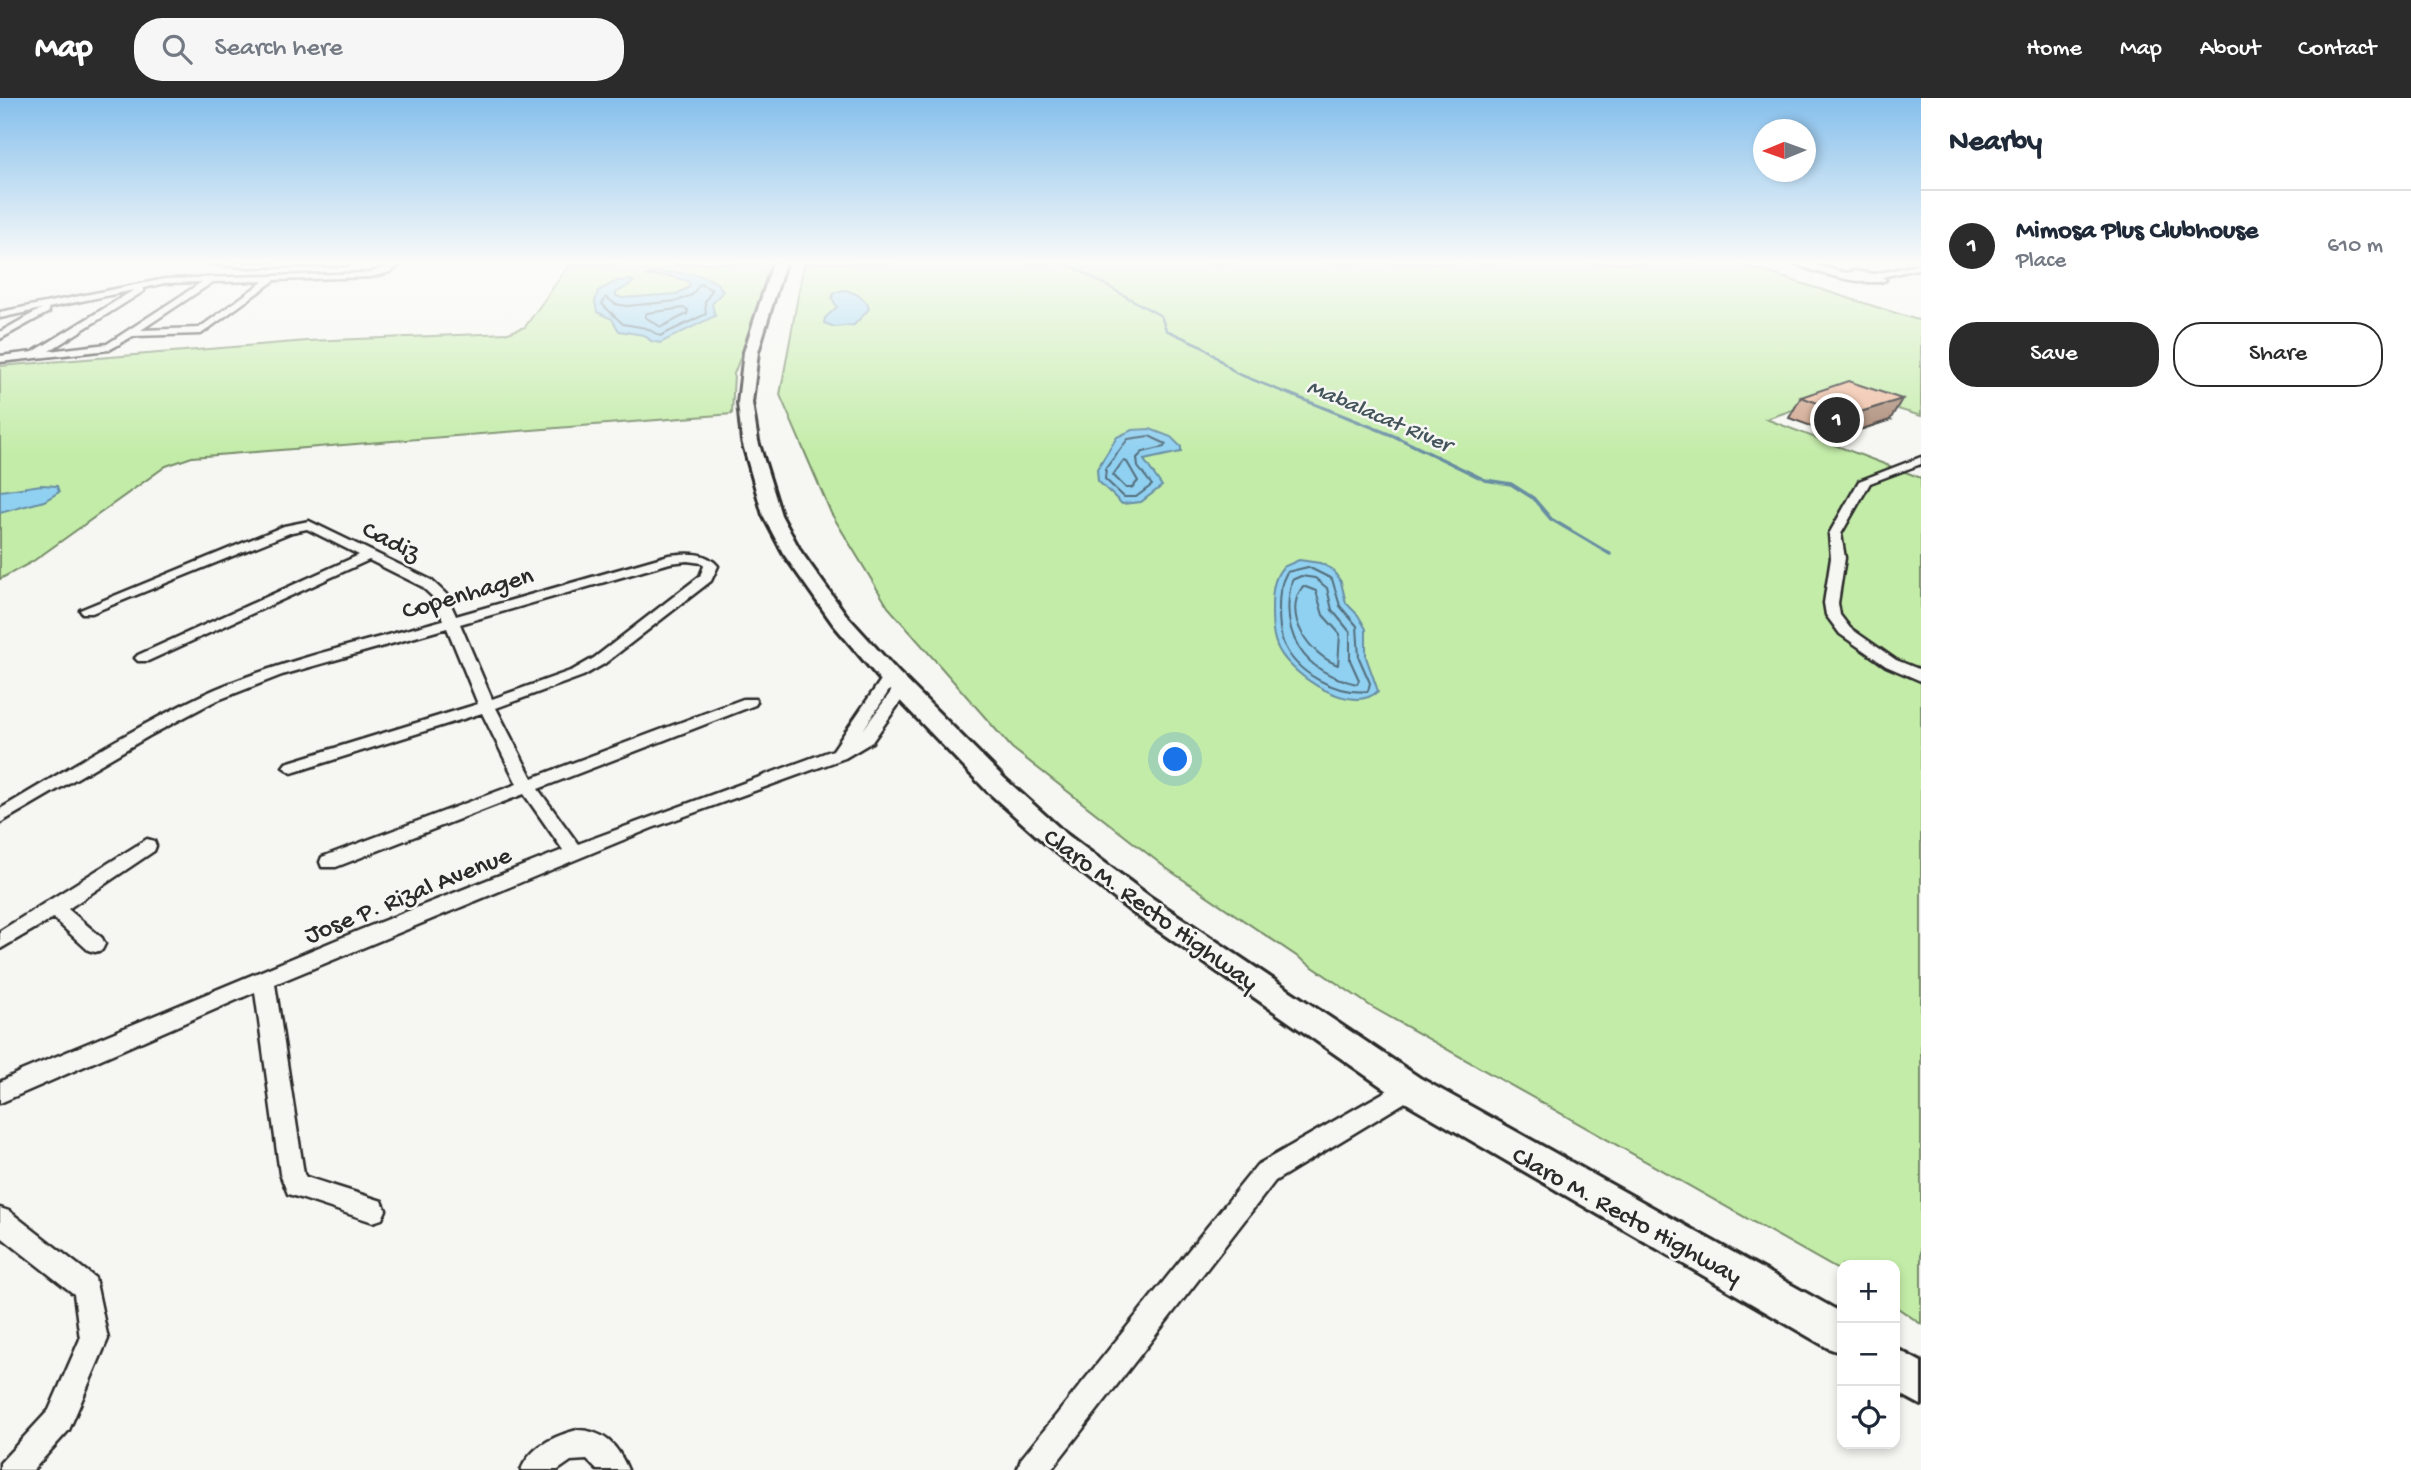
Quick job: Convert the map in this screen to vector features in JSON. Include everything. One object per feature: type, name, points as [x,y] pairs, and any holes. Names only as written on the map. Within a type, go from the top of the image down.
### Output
[{"type":"main road","name":"Claro M. Recto Highway","points":[[760,327],[748,365],[746,419],[756,466],[772,515],[792,553],[833,611],[896,682],[995,784],[1082,860],[1187,939],[1409,1088],[1837,1331]]},
{"type":"main road","points":[[1900,1370],[1921,1385]]},
{"type":"street","points":[[0,336],[16,327]]},
{"type":"street","points":[[34,356],[81,327]]},
{"type":"street","points":[[0,359],[102,349],[142,327]]},
{"type":"street","points":[[133,333],[201,331],[206,327]]},
{"type":"street","points":[[1921,460],[1865,481],[1835,534],[1838,558],[1831,603],[1833,615],[1845,631],[1891,663],[1921,676]]},
{"type":"street","name":"Cadiz","points":[[87,610],[299,526],[309,525],[426,583],[441,597],[487,706],[527,786],[575,853]]},
{"type":"street","points":[[143,658],[369,555]]},
{"type":"street","name":"Copenhagen","points":[[0,817],[143,732],[207,699],[277,672],[669,559],[699,558],[706,560],[710,566],[706,578],[599,661],[579,673],[487,706]]},
{"type":"street","name":"Jose P. Rizal Avenue","points":[[0,1093],[29,1078],[264,979],[575,853],[839,754],[866,738],[896,682]]},
{"type":"street","points":[[329,862],[749,702]]},
{"type":"street","points":[[292,767],[487,706]]},
{"type":"street","points":[[0,941],[147,846]]},
{"type":"street","points":[[54,908],[95,944]]},
{"type":"street","points":[[264,979],[292,1174],[297,1186],[373,1210]]},
{"type":"street","points":[[1032,1470],[1266,1173],[1409,1088]]},
{"type":"street","points":[[0,1220],[86,1287],[94,1339],[60,1420],[12,1470]]},
{"type":"street","points":[[536,1470],[561,1449],[588,1445],[600,1450],[613,1470]]},
{"type":"green space","points":[[525,327],[752,327],[734,374],[732,414],[192,457],[166,466],[32,562],[0,579],[0,366],[307,341],[508,333]]},
{"type":"green space","points":[[792,327],[1921,327],[1921,416],[1844,393],[1766,419],[1921,478],[1921,1324],[1900,1309],[1900,1260],[1837,1260],[1837,1269],[1372,1007],[1166,868],[1012,748],[888,607],[831,513],[780,395]]},
{"type":"water","points":[[617,327],[693,327],[660,343],[651,341],[644,335],[619,331]]},
{"type":"water","points":[[1150,429],[1171,437],[1181,447],[1181,452],[1144,460],[1162,486],[1141,502],[1122,504],[1098,481],[1097,469],[1117,437],[1132,430]]},
{"type":"water","points":[[41,485],[57,486],[59,492],[44,501],[0,513],[0,491]]},
{"type":"water","points":[[1299,560],[1320,563],[1332,569],[1341,582],[1346,603],[1358,615],[1366,629],[1366,657],[1378,691],[1367,697],[1354,699],[1324,690],[1297,671],[1279,650],[1272,624],[1274,586],[1283,567]]},
{"type":"building","points":[[1848,381],[1902,399],[1848,414],[1801,397]]},
{"type":"waterway","name":"Mabalacat River","points":[[1165,327],[1166,330],[1202,346],[1236,373],[1291,395]]},
{"type":"waterway","name":"Mabalacat River","points":[[1287,393],[1394,436],[1485,480],[1511,484],[1533,498],[1551,519],[1610,554]]},
{"type":"place","name":"Mimosa Plus Clubhouse","points":[[1837,420]]}]
